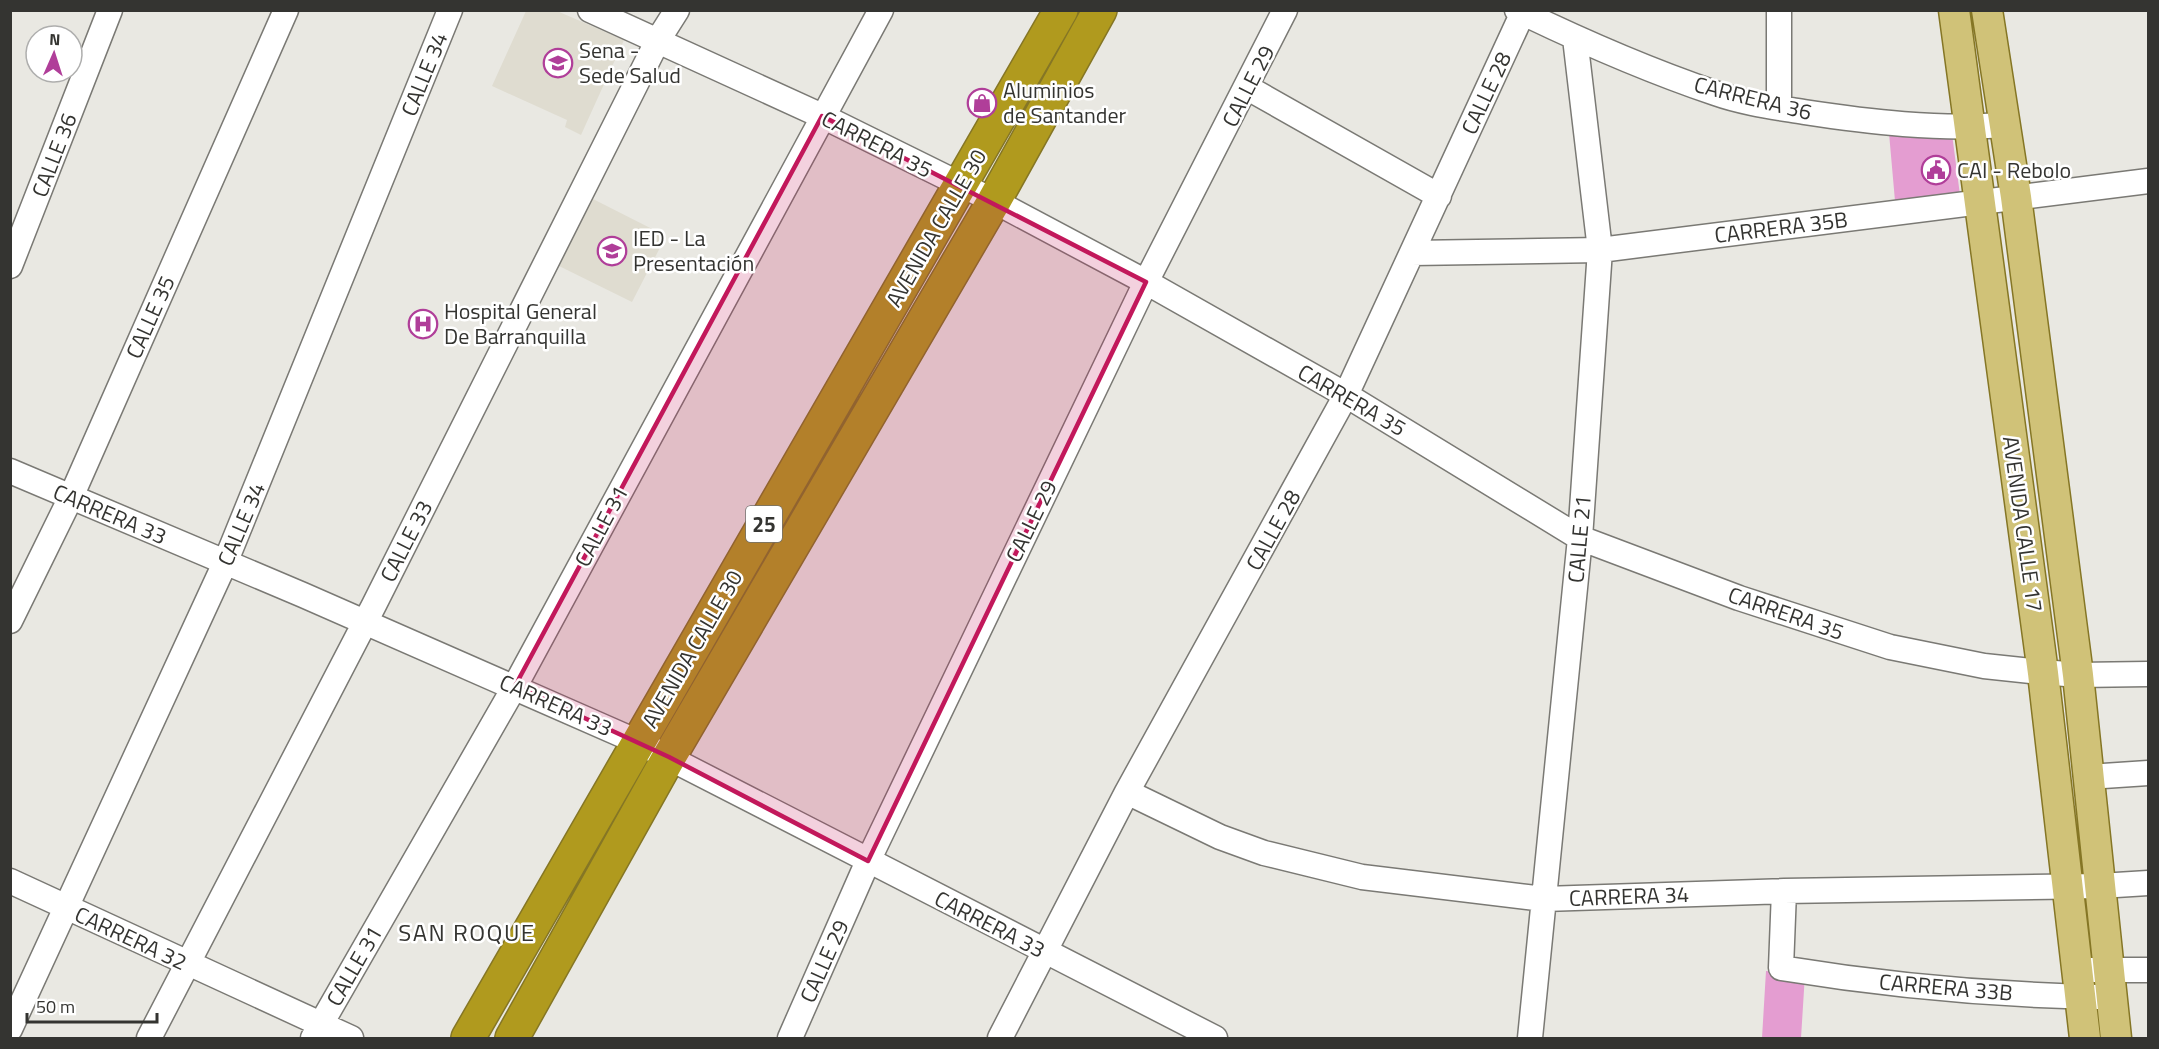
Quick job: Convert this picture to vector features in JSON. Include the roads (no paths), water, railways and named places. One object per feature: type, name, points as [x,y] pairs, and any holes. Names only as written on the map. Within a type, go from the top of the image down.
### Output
[{"type":"highway","name":"AVENIDA CALLE 30","points":[[468,1038],[1061,10]]},
{"type":"highway","name":"AVENIDA CALLE 30","points":[[512,1038],[669,757],[994,201],[1100,10]]},
{"type":"main road","name":"AVENIDA CALLE 17","points":[[1954,10],[2043,673],[2085,1038]]},
{"type":"main road","name":"AVENIDA CALLE 17","points":[[1987,10],[2016,197],[2078,675],[2116,1038]]},
{"type":"street","name":"CALLE 36","points":[[10,266],[110,10]]},
{"type":"street","name":"CALLE 35","points":[[10,621],[71,497],[286,10]]},
{"type":"street","name":"CALLE 34","points":[[10,1029],[225,563],[450,10]]},
{"type":"street","name":"CARRERA 35","points":[[590,10],[822,116],[994,201],[1146,282],[1346,395],[1580,538],[1739,598],[1890,647],[1984,666],[2043,673],[2148,674]]},
{"type":"street","name":"CALLE 33","points":[[148,1038],[365,622],[658,40],[677,10]]},
{"type":"street","name":"CALLE 31","points":[[317,1032],[515,686],[881,10]]},
{"type":"street","name":"CALLE 29","points":[[790,1038],[868,861],[1146,282],[1248,88],[1285,10]]},
{"type":"street","points":[[1779,10],[1779,108]]},
{"type":"street","name":"CARRERA 36","points":[[1521,11],[1575,39],[1716,94],[1779,108],[1854,119],[1970,128],[2004,125]]},
{"type":"street","name":"CALLE 28","points":[[1000,1038],[1127,792],[1346,395],[1439,196],[1521,11]]},
{"type":"street","name":"CALLE 21","points":[[1530,1038],[1580,538],[1600,250],[1575,39]]},
{"type":"street","points":[[1248,88],[1439,196]]},
{"type":"street","name":"CARRERA 35B","points":[[1412,253],[1600,250],[2148,181]]},
{"type":"street","name":"CARRERA 33","points":[[10,471],[515,686],[638,742],[1215,1038]]},
{"type":"street","points":[[2088,777],[2148,773]]},
{"type":"street","name":"CARRERA 34","points":[[1127,792],[1220,837],[1264,853],[1362,877],[1544,899],[1784,891],[2069,887],[2148,883]]},
{"type":"street","name":"CARRERA 32","points":[[10,882],[187,964],[317,1032],[351,1038]]},
{"type":"street","name":"CARRERA 33B","points":[[1784,891],[1781,968],[1907,985],[2111,983],[2148,970]]},
{"type":"place","name":"Sena - Sede Salud","points":[[558,63]]},
{"type":"place","name":"Aluminios de Santander","points":[[982,103]]},
{"type":"place","name":"CAI - Rebolo","points":[[1936,170]]},
{"type":"place","name":"IED - La Presentación","points":[[612,251]]},
{"type":"place","name":"Hospital General De Barranquilla","points":[[423,324]]},
{"type":"district","name":"SAN ROQUE","points":[[467,932]]}]
